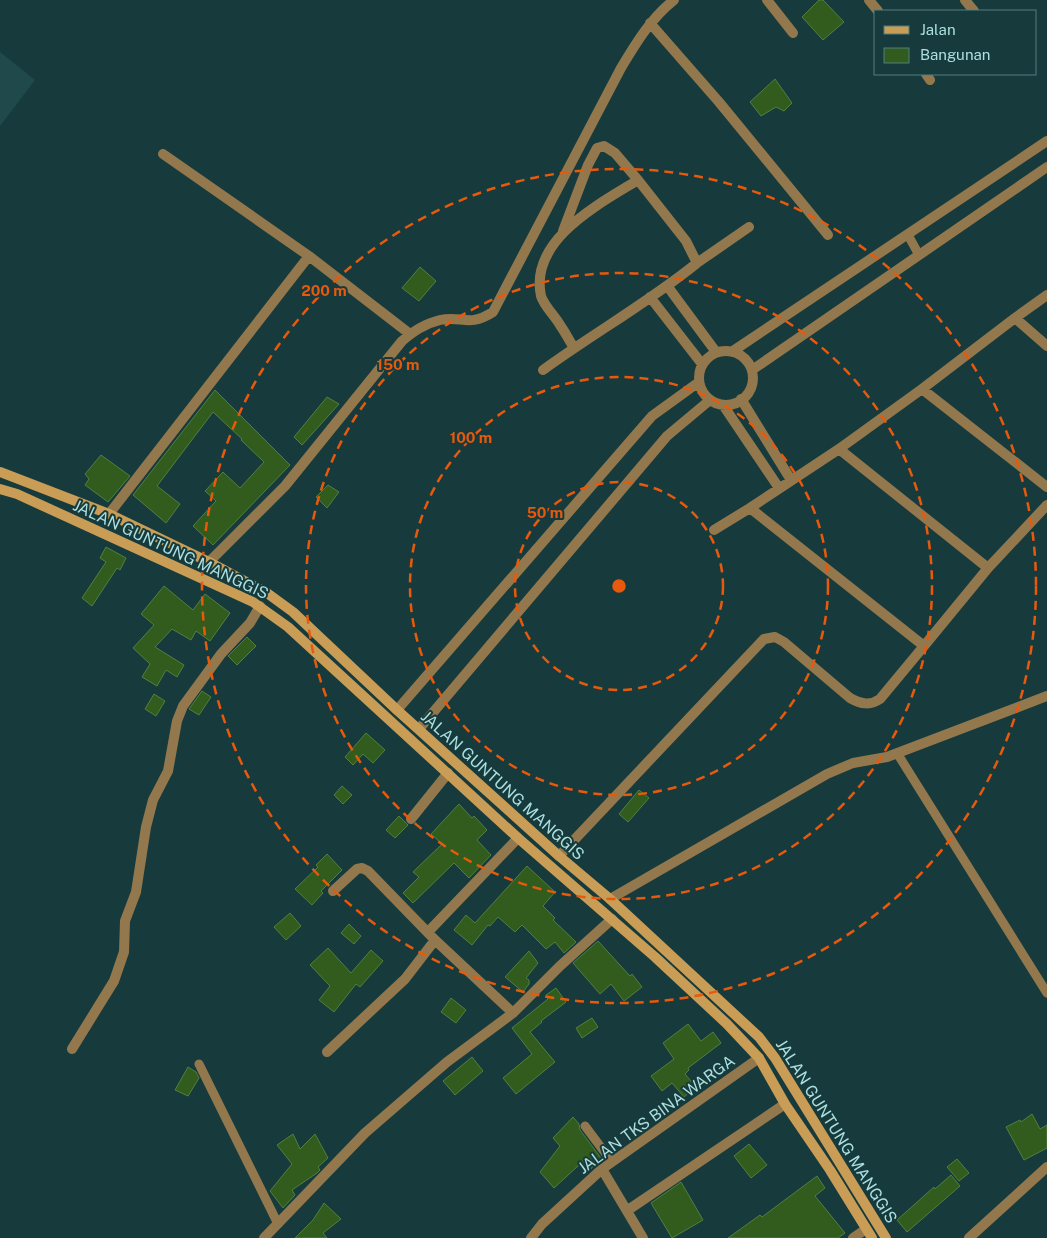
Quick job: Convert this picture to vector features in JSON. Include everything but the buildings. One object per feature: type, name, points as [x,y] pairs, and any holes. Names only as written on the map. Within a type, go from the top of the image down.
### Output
[{"type":"street","points":[[209,562],[285,486],[410,334],[418,328],[441,320],[482,320],[493,312],[621,68],[650,23],[661,10],[674,0]]},
{"type":"street","points":[[766,0],[793,33]]},
{"type":"street","points":[[869,0],[877,10]]},
{"type":"street","points":[[965,0],[973,10]]},
{"type":"street","points":[[650,23],[719,102],[828,235]]},
{"type":"street","points":[[733,351],[745,358],[752,370],[753,383],[747,395],[742,399],[736,403],[723,405],[710,400],[703,392],[699,382],[702,364],[716,352],[733,351],[1047,141]]},
{"type":"street","points":[[574,348],[542,298],[540,277],[547,255],[562,232],[588,165],[597,148],[604,146],[616,154],[686,241],[697,263]]},
{"type":"street","points":[[162,154],[309,256],[410,334]]},
{"type":"street","points":[[752,370],[1047,167]]},
{"type":"street","points":[[562,232],[575,221],[638,180]]},
{"type":"street","points":[[543,370],[650,297],[668,287],[697,263],[749,227]]},
{"type":"street","points":[[109,514],[309,256]]},
{"type":"street","points":[[668,287],[716,352]]},
{"type":"street","points":[[714,530],[839,449],[1047,296]]},
{"type":"street","points":[[650,297],[702,364]]},
{"type":"street","points":[[1015,318],[1047,346]]},
{"type":"street","points":[[397,710],[652,416],[699,382]]},
{"type":"street","points":[[922,388],[1047,487]]},
{"type":"street","points":[[742,399],[791,480]]},
{"type":"street","points":[[419,729],[667,436],[710,400]]},
{"type":"street","points":[[723,405],[779,488]]},
{"type":"street","points":[[839,449],[988,568]]},
{"type":"street","name":"JALAN GUNTUNG MANGGIS","points":[[0,472],[109,514],[209,562],[267,593],[293,612],[397,710],[559,856],[610,899],[768,1046],[886,1238]]},
{"type":"street","name":"JALAN GUNTUNG MANGGIS","points":[[0,489],[17,494],[260,606],[288,627],[518,838],[612,919],[727,1024],[758,1058],[785,1104],[830,1170],[872,1238]]},
{"type":"street","points":[[559,856],[764,639],[775,637],[784,642],[850,698],[859,703],[868,704],[880,699],[988,568],[1047,504]]},
{"type":"street","points":[[750,508],[924,646]]},
{"type":"street","points":[[72,1049],[114,981],[124,952],[125,921],[136,892],[146,827],[154,800],[168,772],[177,721],[183,706],[221,654],[250,623],[260,606]]},
{"type":"street","points":[[610,899],[826,774],[853,763],[888,757],[1047,696]]},
{"type":"street","points":[[411,819],[448,773]]},
{"type":"street","points":[[428,932],[518,838]]},
{"type":"street","points":[[333,891],[357,869],[362,868],[368,871],[435,940],[512,1013]]},
{"type":"street","points":[[264,1238],[358,1139],[447,1062],[512,1013],[612,919]]},
{"type":"street","points":[[327,1052],[406,979],[435,940]]},
{"type":"street","name":"JALAN TKS BINA WARGA","points":[[531,1238],[542,1224],[602,1169],[758,1058]]},
{"type":"street","points":[[628,1210],[785,1104]]},
{"type":"street","points":[[969,1238],[1047,1167]]},
{"type":"street","points":[[602,1169],[643,1238]]},
{"type":"street","points":[[853,1238],[866,1229]]},
{"type":"lane","points":[[908,235],[919,255]]},
{"type":"lane","points":[[897,753],[1047,992]]},
{"type":"lane","points":[[199,1064],[278,1224]]},
{"type":"lane","points":[[585,1126],[612,1162]]},
{"type":"shaded area","points":[[0,52],[35,80],[0,126]]}]
